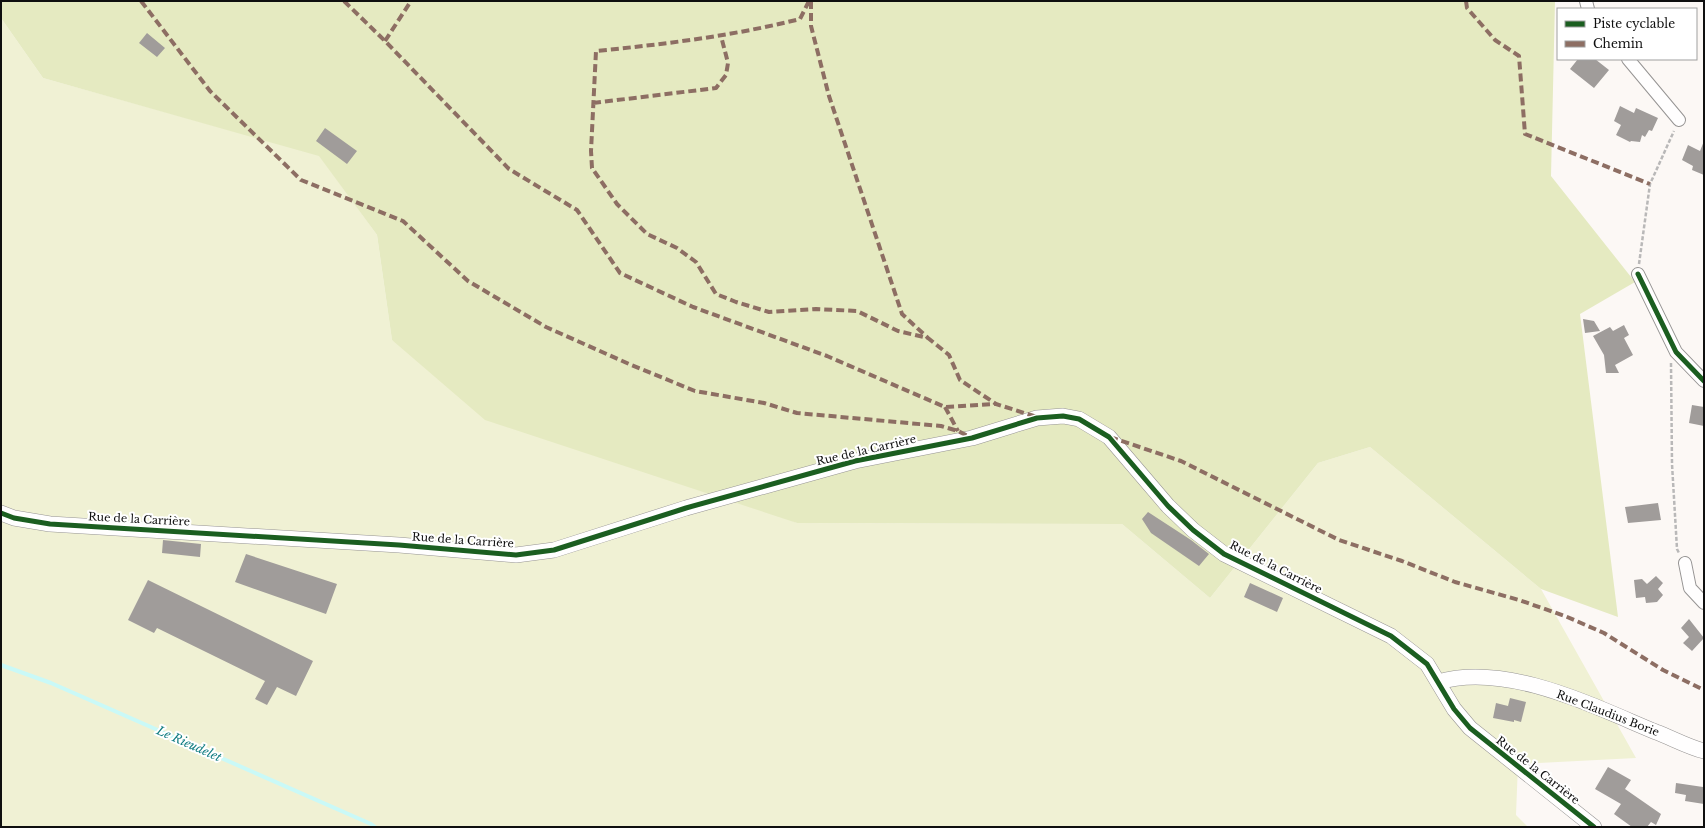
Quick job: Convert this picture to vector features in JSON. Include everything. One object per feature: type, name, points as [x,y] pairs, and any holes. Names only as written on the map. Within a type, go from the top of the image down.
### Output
[{"type":"street","points":[[1629,60],[1679,120]]},
{"type":"street","points":[[1638,274],[1676,352],[1704,381]]},
{"type":"street","name":"Rue de la Carrière","points":[[1,513],[14,518],[50,524],[399,545],[516,555],[554,550],[686,508],[855,460],[972,438],[1037,418],[1063,416],[1079,420],[1109,436],[1168,506],[1193,530],[1224,554],[1391,636],[1427,664],[1454,709],[1470,728],[1594,827]]},
{"type":"street","points":[[1685,563],[1690,588],[1704,603]]},
{"type":"street","name":"Rue Claudius Borie","points":[[1438,682],[1488,677],[1542,688],[1590,704],[1704,751]]},
{"type":"path","points":[[1638,274],[1650,184],[1679,120]]},
{"type":"path","points":[[1671,362],[1672,464],[1677,549],[1685,563]]},
{"type":"green space","points":[[1,1],[1555,1],[1551,176],[1635,282],[1580,314],[1618,617],[1541,589],[1370,447],[1318,463],[1210,598],[1122,524],[797,523],[485,420],[392,340],[377,235],[319,156],[43,78],[1,18]]},
{"type":"green space","points":[[1,18],[43,78],[319,155],[377,235],[392,340],[797,523],[1122,524],[1210,598],[1318,463],[1370,447],[1541,589],[1636,758],[1518,764],[1516,815],[1528,827],[1,827]]},
{"type":"building","points":[[147,33],[165,48],[157,57],[139,43]]},
{"type":"building","points":[[1577,60],[1596,60],[1609,70],[1594,88],[1570,69]]},
{"type":"building","points":[[1620,106],[1634,113],[1636,108],[1658,118],[1652,131],[1649,130],[1645,137],[1642,135],[1640,142],[1630,142],[1616,135],[1621,125],[1614,121]]},
{"type":"building","points":[[325,128],[357,151],[347,164],[316,141]]},
{"type":"building","points":[[1704,141],[1704,175],[1692,170],[1693,166],[1682,160],[1688,145],[1700,151]]},
{"type":"building","points":[[1583,319],[1594,321],[1600,331],[1585,333]]},
{"type":"building","points":[[1624,325],[1629,335],[1624,338],[1633,355],[1615,365],[1619,373],[1606,373],[1604,355],[1593,336],[1610,327],[1613,331]]},
{"type":"building","points":[[1692,405],[1704,407],[1704,426],[1689,423]]},
{"type":"building","points":[[1658,503],[1661,520],[1628,523],[1625,507]]},
{"type":"building","points":[[1148,512],[1191,540],[1209,554],[1199,566],[1151,533],[1142,519]]},
{"type":"building","points":[[163,540],[201,544],[200,557],[162,553]]},
{"type":"building","points":[[246,554],[337,584],[326,614],[235,582]]},
{"type":"building","points":[[1656,576],[1663,583],[1658,589],[1663,595],[1657,602],[1646,603],[1645,597],[1636,598],[1634,580],[1642,579],[1647,584]]},
{"type":"building","points":[[148,580],[313,661],[296,696],[277,687],[267,705],[255,699],[265,681],[157,628],[154,633],[128,620]]},
{"type":"building","points":[[1250,583],[1283,598],[1277,612],[1244,597]]},
{"type":"building","points":[[1689,619],[1704,638],[1692,651],[1683,643],[1689,637],[1681,628]]},
{"type":"building","points":[[1510,698],[1526,702],[1521,722],[1493,718],[1496,703],[1508,706]]},
{"type":"building","points":[[1608,767],[1631,780],[1625,789],[1661,814],[1656,825],[1651,822],[1647,827],[1632,827],[1614,814],[1621,804],[1595,789]]},
{"type":"building","points":[[1676,783],[1703,787],[1704,804],[1685,801],[1686,795],[1675,793]]},
{"type":"waterway","name":"Le Rieudelet","points":[[1,665],[51,683],[375,827]]},
{"type":"marked path","points":[[141,1],[210,91],[301,180],[403,221],[468,281],[546,327],[629,364],[695,391],[764,403],[797,413],[941,426],[958,431],[972,438]]},
{"type":"marked path","points":[[344,1],[385,41],[509,169],[577,210],[620,273],[693,307],[827,356],[945,407],[996,404]]},
{"type":"marked path","points":[[385,41],[411,1]]},
{"type":"marked path","points":[[809,1],[800,19],[775,25],[699,39],[596,51],[591,151],[592,168],[617,204],[647,234],[677,248],[696,262],[716,294],[769,312],[816,309],[857,311],[898,331],[928,338],[949,355],[960,380],[996,404],[1037,417]]},
{"type":"marked path","points":[[811,1],[811,26],[829,96],[902,314],[928,338]]},
{"type":"marked path","points":[[1466,1],[1467,8],[1495,40],[1519,56],[1525,134],[1650,184]]},
{"type":"marked path","points":[[593,103],[716,88],[726,75],[728,63],[721,36]]},
{"type":"marked path","points":[[945,407],[958,431]]},
{"type":"marked path","points":[[1110,437],[1181,461],[1339,540],[1402,561],[1455,582],[1519,600],[1565,616],[1604,633],[1663,670],[1704,690]]},
{"type":"cycle path","points":[[1638,274],[1676,352],[1704,381]]},
{"type":"cycle path","points":[[1,513],[14,518],[50,524],[399,545],[516,555],[554,550],[686,508],[855,461],[972,438],[1037,418],[1063,416],[1079,419],[1109,437],[1168,506],[1193,530],[1224,554],[1391,636],[1427,664],[1454,709],[1470,728],[1594,827]]}]
